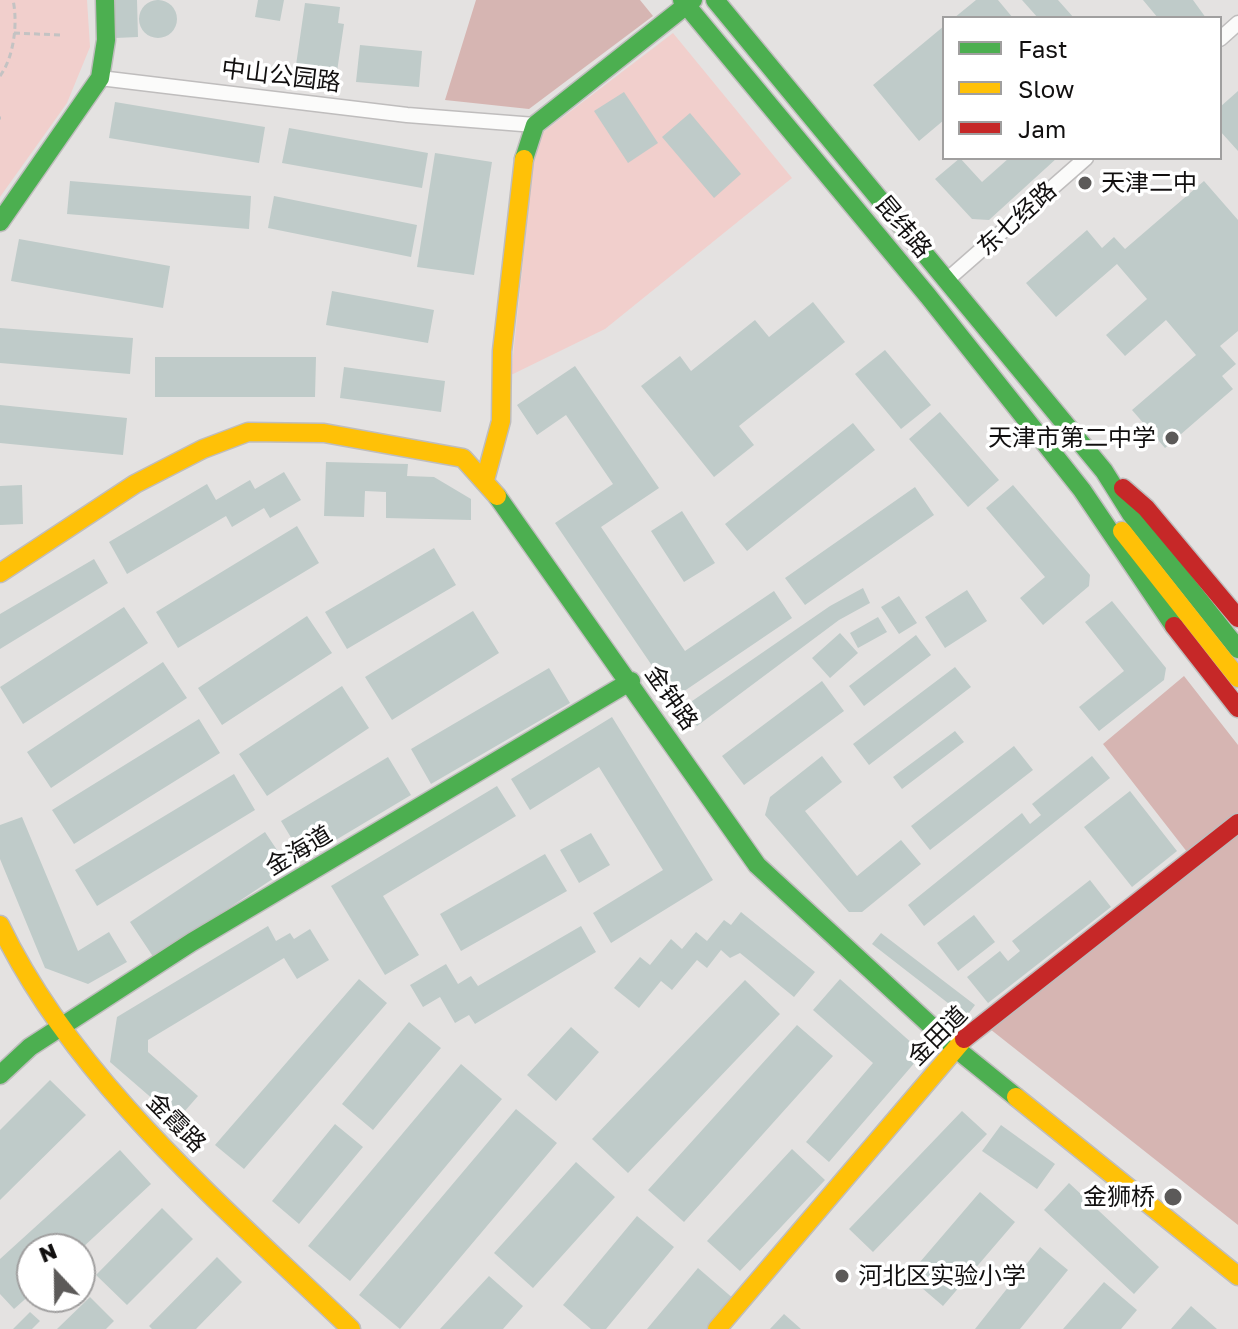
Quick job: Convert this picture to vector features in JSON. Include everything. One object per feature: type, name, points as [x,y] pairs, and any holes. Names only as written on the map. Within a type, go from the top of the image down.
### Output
[{"type":"street","points":[[0,222],[100,78],[106,40],[105,0]]},
{"type":"street","name":"昆纬路","points":[[715,0],[1104,471]]},
{"type":"street","points":[[485,480],[501,421],[502,351],[522,170],[535,125],[687,2]]},
{"type":"street","name":"昆纬路","points":[[687,2],[1082,490]]},
{"type":"street","points":[[1222,37],[1238,23]]},
{"type":"street","name":"中山公园路","points":[[100,78],[407,115],[535,125]]},
{"type":"street","name":"东七经路","points":[[948,279],[1084,160]]},
{"type":"street","name":"金钟路","points":[[0,573],[135,484],[203,449],[248,432],[324,433],[463,458],[485,480],[631,681],[757,865],[954,1047],[1238,1276]]},
{"type":"street","points":[[1104,471],[1238,678]]},
{"type":"street","points":[[1104,471],[1146,508],[1238,618]]},
{"type":"street","points":[[1082,490],[1167,571],[1238,649]]},
{"type":"street","points":[[1082,490],[1151,597],[1238,708]]},
{"type":"street","name":"金海道","points":[[0,1075],[30,1047],[192,942],[631,681]]},
{"type":"street","name":"金田道","points":[[717,1329],[954,1047],[1238,823]]},
{"type":"street","name":"金霞路","points":[[0,925],[12,953],[58,1029],[102,1084],[351,1329]]},
{"type":"path","points":[[0,76],[8,66],[14,33],[17,15],[13,0]]},
{"type":"path","points":[[14,33],[60,35]]},
{"type":"shaded area","points":[[0,0],[87,0],[90,47],[67,103],[0,197]]},
{"type":"shaded area","points":[[476,0],[640,0],[653,16],[529,109],[445,100]]},
{"type":"shaded area","points":[[673,33],[792,178],[605,329],[511,375],[533,165],[542,133]]},
{"type":"shaded area","points":[[1184,676],[1238,745],[1238,1225],[990,1029],[1198,866],[1103,744]]},
{"type":"building","points":[[114,0],[137,0],[138,37],[115,38]]},
{"type":"building","points":[[158,0],[172,5],[177,19],[172,33],[158,38],[144,33],[139,19],[144,5]]},
{"type":"building","points":[[258,0],[284,0],[280,21],[255,17]]},
{"type":"building","points":[[976,0],[998,0],[1011,16],[956,16]]},
{"type":"building","points":[[1022,0],[1058,0],[1072,16],[1036,16]]},
{"type":"building","points":[[1143,0],[1193,0],[1205,16],[1156,16]]},
{"type":"building","points":[[305,3],[340,7],[338,23],[344,24],[335,85],[294,79]]},
{"type":"building","points":[[942,28],[942,122],[919,141],[873,85]]},
{"type":"building","points":[[360,45],[422,51],[419,87],[356,82]]},
{"type":"building","points":[[1238,91],[1238,151],[1222,133],[1222,105]]},
{"type":"building","points":[[624,92],[658,143],[628,163],[594,111]]},
{"type":"building","points":[[115,102],[265,127],[259,163],[109,138]]},
{"type":"building","points":[[690,113],[741,174],[714,198],[662,137]]},
{"type":"building","points":[[289,128],[428,153],[422,188],[282,163]]},
{"type":"building","points":[[435,153],[492,162],[474,275],[417,267]]},
{"type":"building","points":[[958,160],[962,160],[982,182],[1007,160],[1055,160],[989,220],[972,219],[935,179]]},
{"type":"building","points":[[70,181],[251,196],[249,229],[67,214]]},
{"type":"building","points":[[1204,181],[1238,220],[1238,331],[1220,346],[1236,364],[1222,376],[1233,389],[1165,448],[1132,410],[1196,355],[1166,320],[1125,356],[1106,335],[1147,299],[1117,264],[1056,317],[1026,283],[1087,230],[1102,248],[1114,237],[1125,249]]},
{"type":"building","points":[[274,196],[417,225],[411,257],[268,228]]},
{"type":"building","points":[[19,239],[170,266],[163,308],[11,281]]},
{"type":"building","points":[[332,291],[434,310],[428,343],[326,325]]},
{"type":"building","points":[[813,302],[845,342],[739,426],[754,445],[714,477],[641,386],[680,356],[691,371],[755,320],[769,337]]},
{"type":"building","points":[[0,328],[133,338],[130,374],[0,363]]},
{"type":"building","points":[[885,350],[931,405],[901,429],[855,374]]},
{"type":"building","points":[[155,357],[316,357],[315,397],[155,397]]},
{"type":"building","points":[[575,366],[659,488],[601,527],[685,651],[774,591],[792,618],[674,698],[555,523],[613,484],[566,415],[537,435],[517,405]]},
{"type":"building","points":[[344,367],[445,381],[441,412],[340,398]]},
{"type":"building","points":[[0,405],[127,418],[123,455],[0,443]]},
{"type":"building","points":[[940,412],[999,480],[968,507],[909,439]]},
{"type":"building","points":[[853,423],[875,450],[747,551],[725,524]]},
{"type":"building","points":[[326,462],[408,464],[407,476],[434,477],[471,499],[471,520],[386,518],[386,492],[365,491],[364,517],[324,516]]},
{"type":"building","points":[[284,472],[301,500],[270,518],[264,508],[232,527],[226,516],[127,574],[109,542],[207,484],[216,500],[250,480],[255,489]]},
{"type":"building","points":[[22,485],[23,524],[0,525],[0,486]]},
{"type":"building","points":[[1013,485],[1090,575],[1089,586],[1043,625],[1020,598],[1045,577],[986,508]]},
{"type":"building","points":[[915,487],[934,515],[805,605],[785,578]]},
{"type":"building","points":[[682,511],[715,563],[684,582],[651,531]]},
{"type":"building","points":[[297,526],[319,563],[178,648],[156,612]]},
{"type":"building","points":[[434,548],[456,585],[347,649],[325,612]]},
{"type":"building","points":[[94,559],[108,583],[0,649],[0,614]]},
{"type":"building","points":[[863,588],[870,603],[839,620],[697,726],[682,708],[830,606]]},
{"type":"building","points":[[967,590],[987,621],[945,648],[925,617]]},
{"type":"building","points":[[899,596],[917,623],[899,634],[881,607]]},
{"type":"building","points":[[1112,601],[1166,668],[1164,680],[1099,731],[1079,707],[1124,671],[1085,622]]},
{"type":"building","points":[[124,607],[148,643],[23,724],[0,687]]},
{"type":"building","points":[[473,611],[499,653],[392,720],[365,677]]},
{"type":"building","points":[[307,616],[332,653],[222,725],[198,688]]},
{"type":"building","points":[[878,617],[887,632],[858,648],[850,633]]},
{"type":"building","points":[[840,633],[858,653],[830,678],[812,658]]},
{"type":"building","points":[[916,635],[931,655],[864,706],[849,686]]},
{"type":"building","points":[[163,662],[187,698],[51,788],[27,752]]},
{"type":"building","points":[[955,667],[971,687],[869,765],[853,744]]},
{"type":"building","points":[[549,668],[570,703],[431,784],[411,749]]},
{"type":"building","points":[[822,681],[844,711],[744,785],[722,756]]},
{"type":"building","points":[[342,686],[369,728],[267,796],[239,754]]},
{"type":"building","points":[[612,717],[713,880],[611,943],[593,913],[663,870],[599,767],[530,810],[511,779]]},
{"type":"building","points":[[199,719],[220,753],[74,844],[52,810]]},
{"type":"building","points":[[955,731],[964,742],[902,789],[893,777]]},
{"type":"building","points":[[1014,746],[1033,770],[930,850],[911,826]]},
{"type":"building","points":[[822,756],[842,782],[805,811],[857,876],[901,840],[921,864],[862,912],[849,912],[765,815],[770,797]]},
{"type":"building","points":[[1092,756],[1110,778],[924,926],[908,905],[1022,813],[1030,824],[1041,815],[1032,804]]},
{"type":"building","points":[[388,757],[411,795],[304,859],[281,821]]},
{"type":"building","points":[[234,774],[255,810],[97,906],[75,870]]},
{"type":"building","points":[[497,786],[516,816],[383,896],[419,955],[385,975],[331,886]]},
{"type":"building","points":[[1130,791],[1177,851],[1132,887],[1084,827]]},
{"type":"building","points":[[22,817],[78,951],[109,932],[127,962],[88,984],[45,968],[0,859],[0,825]]},
{"type":"building","points":[[265,832],[289,868],[154,958],[130,922]]},
{"type":"building","points":[[591,833],[610,865],[579,883],[560,850]]},
{"type":"building","points":[[545,854],[567,891],[461,951],[440,914]]},
{"type":"building","points":[[1090,880],[1111,907],[988,1003],[967,977],[1000,951],[1008,961],[1020,951],[1012,941]]},
{"type":"building","points":[[741,912],[815,972],[794,997],[740,953],[730,958],[721,950],[707,968],[697,960],[672,990],[661,981],[639,1008],[614,988],[640,957],[650,965],[671,939],[682,949],[696,932],[707,941],[724,920],[731,925]]},
{"type":"building","points":[[974,915],[995,942],[958,971],[937,943]]},
{"type":"building","points":[[268,926],[276,941],[290,933],[294,939],[310,929],[329,960],[297,979],[284,958],[148,1040],[148,1052],[198,1096],[177,1120],[110,1062],[117,1017]]},
{"type":"building","points":[[581,926],[596,952],[475,1024],[469,1015],[455,1023],[440,997],[423,1007],[410,985],[446,964],[458,984],[471,976],[478,986]]},
{"type":"building","points":[[881,933],[975,1005],[966,1017],[872,944]]},
{"type":"building","points":[[359,979],[387,1003],[244,1169],[215,1145]]},
{"type":"building","points":[[840,979],[923,1053],[829,1162],[806,1142],[873,1063],[813,1010]]},
{"type":"building","points":[[745,980],[780,1014],[628,1173],[592,1139]]},
{"type":"building","points":[[409,1022],[441,1048],[373,1130],[342,1104]]},
{"type":"building","points":[[797,1025],[833,1056],[684,1222],[648,1190]]},
{"type":"building","points":[[571,1027],[599,1052],[556,1101],[527,1075]]},
{"type":"building","points":[[461,1064],[502,1099],[350,1281],[308,1246]]},
{"type":"building","points":[[50,1080],[86,1115],[0,1200],[0,1130]]},
{"type":"building","points":[[516,1109],[557,1143],[400,1329],[359,1295]]},
{"type":"building","points":[[962,1111],[987,1134],[873,1252],[849,1229]]},
{"type":"building","points":[[335,1124],[363,1147],[299,1224],[272,1201]]},
{"type":"building","points":[[1001,1125],[1055,1164],[1037,1189],[982,1151]]},
{"type":"building","points":[[792,1149],[825,1180],[740,1271],[707,1241]]},
{"type":"building","points":[[120,1150],[151,1184],[96,1235],[29,1233]]},
{"type":"building","points":[[576,1162],[615,1197],[533,1288],[494,1253]]},
{"type":"building","points":[[1069,1183],[1159,1267],[1134,1294],[1044,1210]]},
{"type":"building","points":[[980,1192],[1015,1222],[943,1306],[908,1276]]},
{"type":"building","points":[[162,1208],[193,1239],[127,1305],[96,1275]]},
{"type":"building","points":[[637,1216],[674,1247],[606,1329],[591,1329],[563,1305]]},
{"type":"building","points":[[16,1244],[14,1309],[0,1294],[0,1259]]},
{"type":"building","points":[[1040,1247],[1068,1270],[1020,1329],[975,1329]]},
{"type":"building","points":[[217,1257],[242,1282],[196,1329],[152,1329],[149,1326]]},
{"type":"building","points":[[698,1268],[735,1300],[711,1329],[647,1329]]},
{"type":"building","points":[[489,1276],[523,1306],[503,1329],[440,1329]]},
{"type":"building","points":[[1104,1282],[1137,1310],[1121,1329],[1063,1329]]},
{"type":"building","points":[[96,1303],[114,1321],[106,1329],[57,1329],[74,1313],[96,1313]]},
{"type":"building","points":[[1191,1306],[1217,1329],[1171,1329]]},
{"type":"building","points":[[29,1313],[40,1321],[32,1329],[13,1329]]},
{"type":"building","points":[[784,1314],[801,1329],[770,1329]]},
{"type":"traffic: fast","points":[[0,222],[100,78],[106,40],[105,0]]},
{"type":"traffic: fast","points":[[682,0],[928,296],[1082,490],[1174,626]]},
{"type":"traffic: fast","points":[[524,159],[535,125],[693,0]]},
{"type":"traffic: fast","points":[[715,0],[1104,471],[1131,514],[1238,649]]},
{"type":"traffic: fast","points":[[497,496],[757,865],[954,1047],[1016,1097]]},
{"type":"traffic: fast","points":[[0,1075],[30,1047],[192,942],[631,681]]},
{"type":"traffic: slow","points":[[485,480],[501,421],[502,351],[524,159]]},
{"type":"traffic: slow","points":[[0,573],[135,484],[203,449],[248,432],[324,433],[463,458],[497,496]]},
{"type":"traffic: slow","points":[[1122,531],[1238,678]]},
{"type":"traffic: slow","points":[[0,925],[32,983],[111,1090],[205,1190],[351,1329]]},
{"type":"traffic: slow","points":[[717,1329],[964,1039]]},
{"type":"traffic: slow","points":[[1016,1097],[1238,1276]]},
{"type":"traffic: jam","points":[[1123,488],[1146,508],[1238,618]]},
{"type":"traffic: jam","points":[[1174,626],[1238,708]]},
{"type":"traffic: jam","points":[[964,1039],[1238,823]]},
{"type":"place","name":"天津二中","points":[[1085,183]]},
{"type":"place","name":"天津市第二中学","points":[[1172,438]]},
{"type":"place","name":"金狮桥","points":[[1173,1197]]},
{"type":"place","name":"河北区实验小学","points":[[842,1276]]}]
